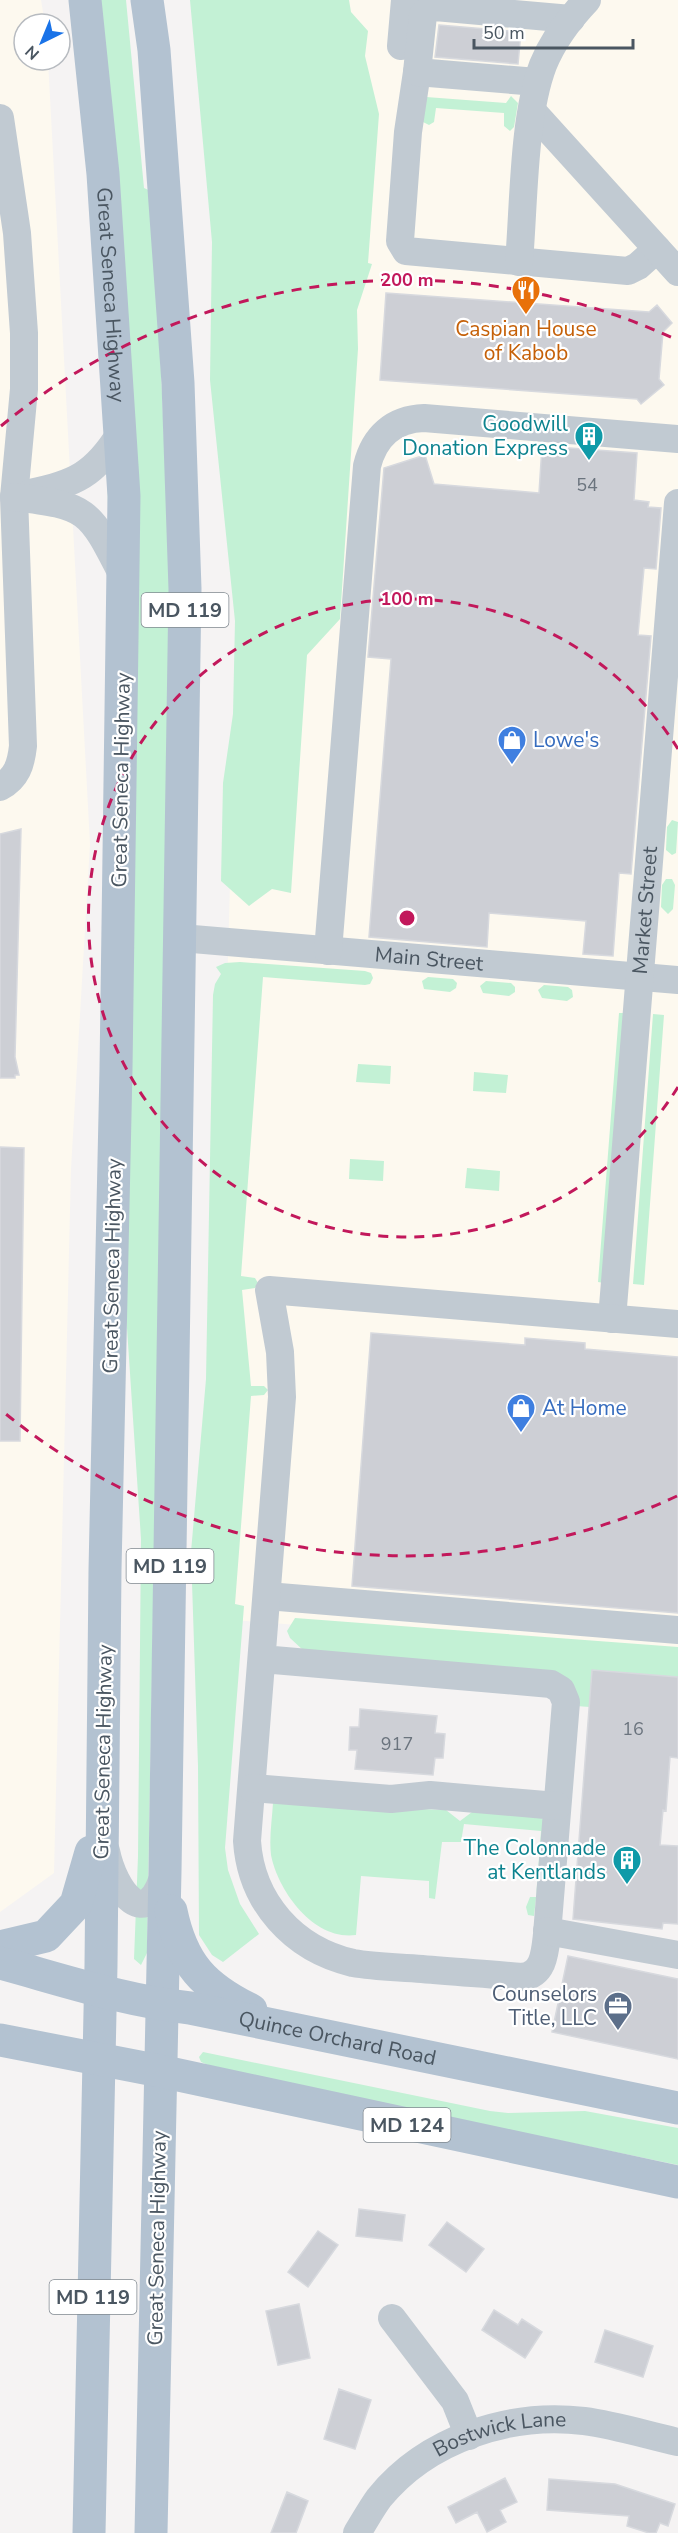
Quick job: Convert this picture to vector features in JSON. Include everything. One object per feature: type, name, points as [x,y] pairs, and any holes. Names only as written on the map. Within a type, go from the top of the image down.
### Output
[{"type":"main road","name":"Great Seneca Highway","points":[[85,0],[103,174],[124,496],[89,2533]]},
{"type":"main road","name":"Great Seneca Highway","points":[[147,0],[154,50],[178,394],[185,589],[182,938],[150,2533]]},
{"type":"main road","points":[[0,1947],[46,1936],[76,1904],[102,1820]]},
{"type":"main road","points":[[165,1871],[178,1940],[201,1979],[216,1991],[293,2029]]},
{"type":"main road","name":"Quince Orchard Road","points":[[0,1963],[99,1991],[161,2005],[190,2008],[678,2108]]},
{"type":"main road","name":"MD 124","points":[[0,2040],[678,2182]]},
{"type":"street","points":[[405,0],[399,75],[415,84],[537,82]]},
{"type":"street","points":[[579,9],[430,8],[421,20],[401,230],[402,248],[410,253],[628,271],[638,266],[657,249]]},
{"type":"street","points":[[519,262],[532,111],[537,82],[552,47],[579,9]]},
{"type":"street","points":[[532,111],[678,272]]},
{"type":"street","points":[[0,118],[17,233],[24,333],[24,389],[14,496],[22,746],[18,770],[12,779],[0,787]]},
{"type":"street","points":[[328,951],[367,466],[379,438],[403,421],[424,418],[678,440]]},
{"type":"street","points":[[14,496],[74,482],[97,465],[120,434]]},
{"type":"street","points":[[14,496],[63,503],[83,513],[106,543],[123,576]]},
{"type":"street","name":"Market Street","points":[[612,1319],[640,977],[668,745],[678,503]]},
{"type":"street","name":"Main Street","points":[[182,938],[678,980]]},
{"type":"street","points":[[262,1659],[556,1686],[561,1690],[566,1702],[547,1931],[542,1964],[533,1974],[526,1977],[355,1963],[319,1951],[296,1936],[278,1920],[256,1886],[250,1864],[248,1841],[282,1397],[280,1352],[269,1290],[678,1324]]},
{"type":"street","points":[[267,1596],[678,1630]]},
{"type":"street","points":[[252,1788],[391,1800],[430,1795],[557,1806]]},
{"type":"street","points":[[102,1820],[114,1879],[120,1890],[132,1901],[138,1904],[151,1902],[159,1890],[165,1871]]},
{"type":"street","points":[[547,1931],[678,1955]]},
{"type":"street","points":[[392,2318],[455,2401],[469,2436]]},
{"type":"street","name":"Bostwick Lane","points":[[357,2533],[378,2499],[398,2478],[438,2447],[511,2422],[584,2421],[678,2442]]},
{"type":"shaded area","points":[[0,0],[41,0],[43,12],[12,12],[12,72],[49,72],[90,844],[71,1169],[54,1873],[0,1912]]},
{"type":"shaded area","points":[[198,0],[678,0],[678,1653],[204,1618],[219,1274],[234,743],[241,632]]},
{"type":"green space","points":[[98,0],[126,0],[144,188],[153,192],[171,596],[147,1953],[141,1965],[134,1959],[138,1856],[141,1539],[123,1268]]},
{"type":"green space","points":[[190,0],[349,0],[351,12],[368,31],[365,56],[379,114],[368,263],[372,264],[357,310],[358,349],[340,619],[307,655],[291,893],[272,889],[249,906],[221,881],[223,783],[233,714],[235,621],[210,380],[212,242]]},
{"type":"green space","points":[[511,96],[518,103],[514,127],[510,131],[504,126],[504,113],[436,108],[434,122],[429,125],[423,122],[426,97],[506,103]]},
{"type":"green space","points":[[672,820],[678,822],[676,853],[672,855],[666,850],[667,827]]},
{"type":"green space","points":[[666,879],[672,879],[675,885],[673,909],[668,914],[661,907],[662,885]]},
{"type":"green space","points":[[240,962],[365,971],[371,973],[373,978],[370,984],[365,985],[263,977],[241,1276],[255,1278],[258,1283],[255,1288],[242,1290],[251,1386],[264,1386],[268,1390],[264,1395],[251,1396],[235,1604],[244,1606],[225,1848],[228,1870],[240,1904],[259,1934],[223,1962],[212,1955],[199,1935],[198,1766],[191,1552],[206,1379],[213,995],[215,984],[221,974],[216,967],[225,963]]},
{"type":"green space","points":[[428,977],[453,979],[457,983],[456,988],[450,992],[424,989],[422,981]]},
{"type":"green space","points":[[486,981],[511,983],[515,987],[515,992],[509,996],[483,993],[480,986]]},
{"type":"green space","points":[[544,985],[568,987],[572,990],[573,997],[567,1001],[542,998],[538,990]]},
{"type":"green space","points":[[619,1013],[624,1013],[604,1283],[598,1282]]},
{"type":"green space","points":[[653,1014],[664,1015],[644,1285],[633,1284]]},
{"type":"green space","points":[[358,1064],[391,1066],[390,1084],[356,1082]]},
{"type":"green space","points":[[474,1072],[508,1075],[506,1093],[473,1091]]},
{"type":"green space","points":[[350,1159],[384,1161],[383,1181],[349,1179]]},
{"type":"green space","points":[[467,1168],[500,1171],[499,1191],[465,1188]]},
{"type":"green space","points":[[295,1618],[678,1647],[678,1677],[590,1707],[576,1706],[577,1700],[304,1651],[290,1638],[287,1631]]},
{"type":"green space","points":[[273,1803],[446,1810],[460,1821],[472,1812],[536,1815],[545,1820],[534,1916],[528,1915],[526,1907],[530,1897],[536,1897],[541,1831],[464,1824],[461,1842],[442,1842],[435,1899],[429,1898],[429,1881],[361,1876],[356,1935],[341,1935],[326,1930],[312,1922],[300,1911],[281,1884],[270,1849]]},
{"type":"green space","points":[[203,2052],[490,2111],[508,2113],[585,2111],[678,2128],[678,2165],[220,2070],[201,2062],[199,2057]]},
{"type":"building","points":[[439,25],[521,32],[518,64],[435,57]]},
{"type":"building","points":[[386,293],[649,312],[657,305],[672,323],[663,332],[659,379],[664,385],[641,404],[637,399],[380,380]]},
{"type":"building","name":"Lowe's","points":[[542,446],[637,453],[634,500],[649,502],[648,507],[661,508],[656,569],[644,568],[638,635],[651,636],[631,874],[619,873],[613,956],[583,954],[586,921],[489,913],[487,947],[369,937],[391,659],[368,657],[384,468],[425,455],[434,484],[539,493]]},
{"type":"building","points":[[21,829],[15,1057],[19,1075],[15,1075],[15,1078],[0,1078],[0,834]]},
{"type":"building","points":[[0,1147],[24,1148],[20,1441],[0,1441]]},
{"type":"building","name":"At Home","points":[[371,1333],[525,1345],[525,1338],[585,1343],[585,1349],[678,1357],[678,1613],[352,1586]]},
{"type":"building","name":"The Colonnade at Kentlands","points":[[592,1670],[678,1677],[678,1758],[670,1757],[666,1811],[663,1810],[660,1845],[678,1846],[678,1924],[663,1923],[662,1929],[573,1919]]},
{"type":"building","points":[[360,1709],[437,1716],[435,1733],[445,1734],[443,1758],[435,1758],[433,1775],[355,1769],[357,1750],[349,1750],[350,1727],[359,1727]]},
{"type":"building","points":[[568,1956],[678,1979],[678,2059],[552,2032]]},
{"type":"building","points":[[359,2209],[405,2215],[402,2241],[356,2236]]},
{"type":"building","points":[[447,2222],[484,2249],[466,2272],[429,2245]]},
{"type":"building","points":[[318,2231],[338,2245],[308,2287],[288,2272]]},
{"type":"building","points":[[299,2304],[310,2358],[278,2365],[266,2311]]},
{"type":"building","points":[[494,2310],[518,2325],[522,2319],[542,2332],[525,2358],[482,2330]]},
{"type":"building","points":[[605,2330],[653,2346],[643,2377],[595,2362]]},
{"type":"building","points":[[339,2389],[371,2400],[355,2449],[324,2439]]},
{"type":"building","points":[[505,2478],[517,2502],[500,2510],[506,2522],[487,2532],[477,2512],[456,2523],[448,2507]]},
{"type":"building","points":[[549,2479],[615,2484],[675,2504],[668,2526],[660,2523],[656,2533],[649,2533],[627,2526],[629,2516],[547,2510]]},
{"type":"building","points":[[287,2492],[308,2501],[296,2533],[271,2533]]},
{"type":"place","name":"Caspian House of Kabob","points":[[526,316]]},
{"type":"place","name":"Goodwill Donation Express","points":[[589,462]]},
{"type":"place","name":"Lowe's","points":[[512,766]]},
{"type":"place","name":"At Home","points":[[521,1434]]},
{"type":"place","name":"The Colonnade at Kentlands","points":[[627,1886]]},
{"type":"place","name":"Counselors Title, LLC","points":[[618,2032]]}]
